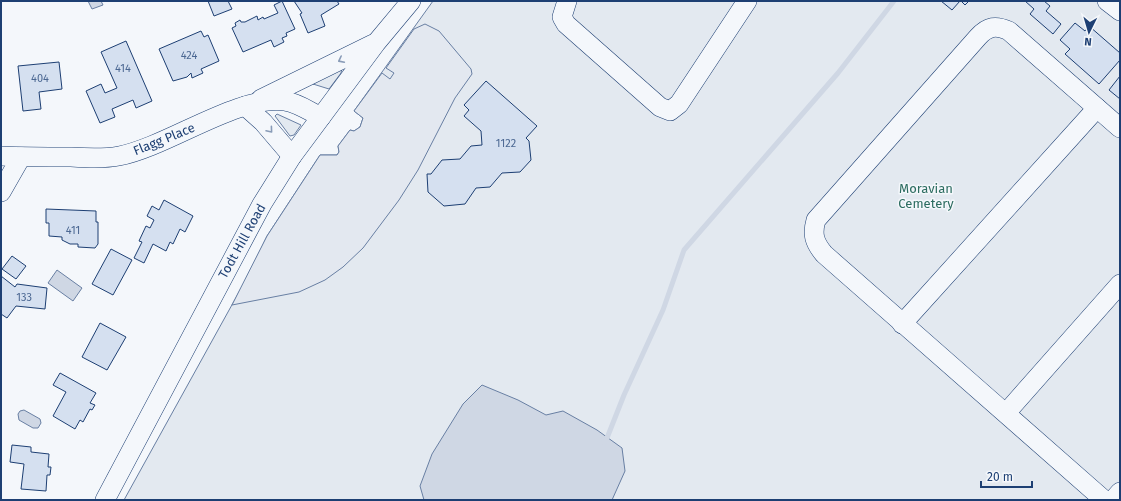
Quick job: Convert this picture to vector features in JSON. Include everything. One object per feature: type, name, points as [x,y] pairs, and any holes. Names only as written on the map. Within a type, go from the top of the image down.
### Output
[{"type":"street","name":"Todt Hill Road","points":[[105,500],[233,256],[262,204],[292,156],[376,43],[411,1]]},
{"type":"street","points":[[567,1],[562,17],[566,24],[660,107],[670,111],[679,104],[747,1]]},
{"type":"street","points":[[1107,1],[1120,11]]},
{"type":"street","points":[[1104,500],[824,254],[813,236],[816,220],[978,36],[984,30],[992,27],[1000,27],[1009,31],[1120,128]]},
{"type":"street","points":[[292,156],[263,122],[245,106],[376,43]]},
{"type":"street","name":"Flagg Place","points":[[1,156],[97,158],[119,156],[140,150],[245,106],[273,101],[285,101],[297,104],[321,117]]},
{"type":"street","points":[[902,324],[1098,108]]},
{"type":"street","points":[[1,192],[20,157]]},
{"type":"street","points":[[1006,413],[1120,284]]},
{"type":"street","points":[[1113,500],[1120,492]]},
{"type":"green space","name":"Moravian Cemetery","points":[[433,1],[1120,1],[1120,500],[124,500],[249,274],[267,236],[320,155],[337,155],[339,152],[338,146],[350,130],[354,131],[360,127],[363,118],[354,111]]},
{"type":"green space","points":[[342,68],[341,73],[329,89],[313,84]]},
{"type":"green space","points":[[277,114],[301,125],[294,135],[290,136],[275,116]]},
{"type":"shaded area","points":[[88,1],[101,1],[103,5],[92,9]]},
{"type":"shaded area","points":[[425,24],[439,31],[471,69],[472,74],[455,98],[418,170],[399,200],[363,248],[343,267],[325,280],[299,292],[232,305],[267,236],[320,155],[337,155],[339,152],[338,146],[350,130],[354,131],[360,127],[363,118],[354,111],[382,73],[390,79],[394,73],[386,68],[414,29]]},
{"type":"shaded area","points":[[57,270],[82,288],[73,301],[48,283]]},
{"type":"shaded area","points":[[482,385],[518,400],[546,415],[563,411],[597,430],[622,448],[625,471],[612,500],[424,500],[420,486],[432,454],[463,404]]},
{"type":"shaded area","points":[[24,410],[40,419],[41,423],[38,428],[33,428],[19,420],[18,414],[20,411]]},
{"type":"building","points":[[208,1],[228,1],[232,9],[214,16]]},
{"type":"building","points":[[282,1],[295,29],[286,33],[287,36],[282,38],[284,42],[274,47],[271,40],[243,52],[232,28],[236,26],[235,23],[240,20],[241,22],[245,22],[257,16],[258,20],[263,17],[264,19],[278,13],[274,5]]},
{"type":"building","points":[[294,1],[337,1],[339,4],[321,15],[325,26],[308,33],[300,14],[302,13]]},
{"type":"building","points":[[941,1],[960,1],[952,10]]},
{"type":"building","points":[[961,1],[969,1],[965,5]]},
{"type":"building","points":[[1025,1],[1044,1],[1050,6],[1046,11],[1061,24],[1053,34],[1030,14],[1034,9]]},
{"type":"building","points":[[1075,23],[1085,31],[1089,26],[1120,53],[1120,60],[1099,84],[1065,54],[1070,49],[1060,40]]},
{"type":"building","points":[[201,31],[204,37],[208,35],[219,61],[201,69],[203,73],[192,78],[191,73],[187,77],[173,81],[159,49]]},
{"type":"building","points":[[126,41],[152,101],[136,108],[133,100],[112,109],[115,117],[100,123],[86,91],[101,84],[105,93],[117,88],[101,52]]},
{"type":"building","points":[[59,62],[62,89],[39,92],[41,109],[23,111],[18,66]]},
{"type":"building","points":[[1120,76],[1120,99],[1109,90]]},
{"type":"building","points":[[486,81],[537,126],[526,138],[529,141],[531,160],[520,172],[502,173],[490,187],[476,188],[465,204],[444,206],[428,192],[427,174],[431,174],[442,160],[460,159],[471,146],[482,145],[481,131],[464,116],[469,110],[464,105]]},
{"type":"building","points":[[164,200],[193,216],[185,232],[180,229],[173,244],[170,242],[166,251],[153,244],[144,263],[134,258],[142,242],[139,241],[146,226],[150,228],[154,220],[147,216],[152,206],[159,210]]},
{"type":"building","points":[[46,209],[96,211],[96,222],[98,222],[98,244],[95,248],[78,247],[78,244],[70,244],[62,240],[62,237],[49,236],[49,223],[46,223]]},
{"type":"building","points":[[111,249],[132,260],[113,295],[92,284]]},
{"type":"building","points":[[12,256],[26,266],[16,279],[2,269]]},
{"type":"building","points":[[1,276],[15,287],[17,284],[47,288],[45,309],[16,306],[7,318],[1,314]]},
{"type":"building","points":[[100,323],[126,337],[107,370],[82,357]]},
{"type":"building","points":[[60,373],[96,393],[90,403],[95,405],[92,410],[90,409],[83,422],[80,420],[75,429],[53,416],[66,392],[53,385]]},
{"type":"building","points":[[12,445],[31,447],[31,452],[49,454],[48,467],[51,467],[50,475],[47,475],[46,491],[21,489],[24,464],[10,462]]},
{"type":"waterway","points":[[604,442],[663,310],[684,250],[838,73],[894,1]]}]
